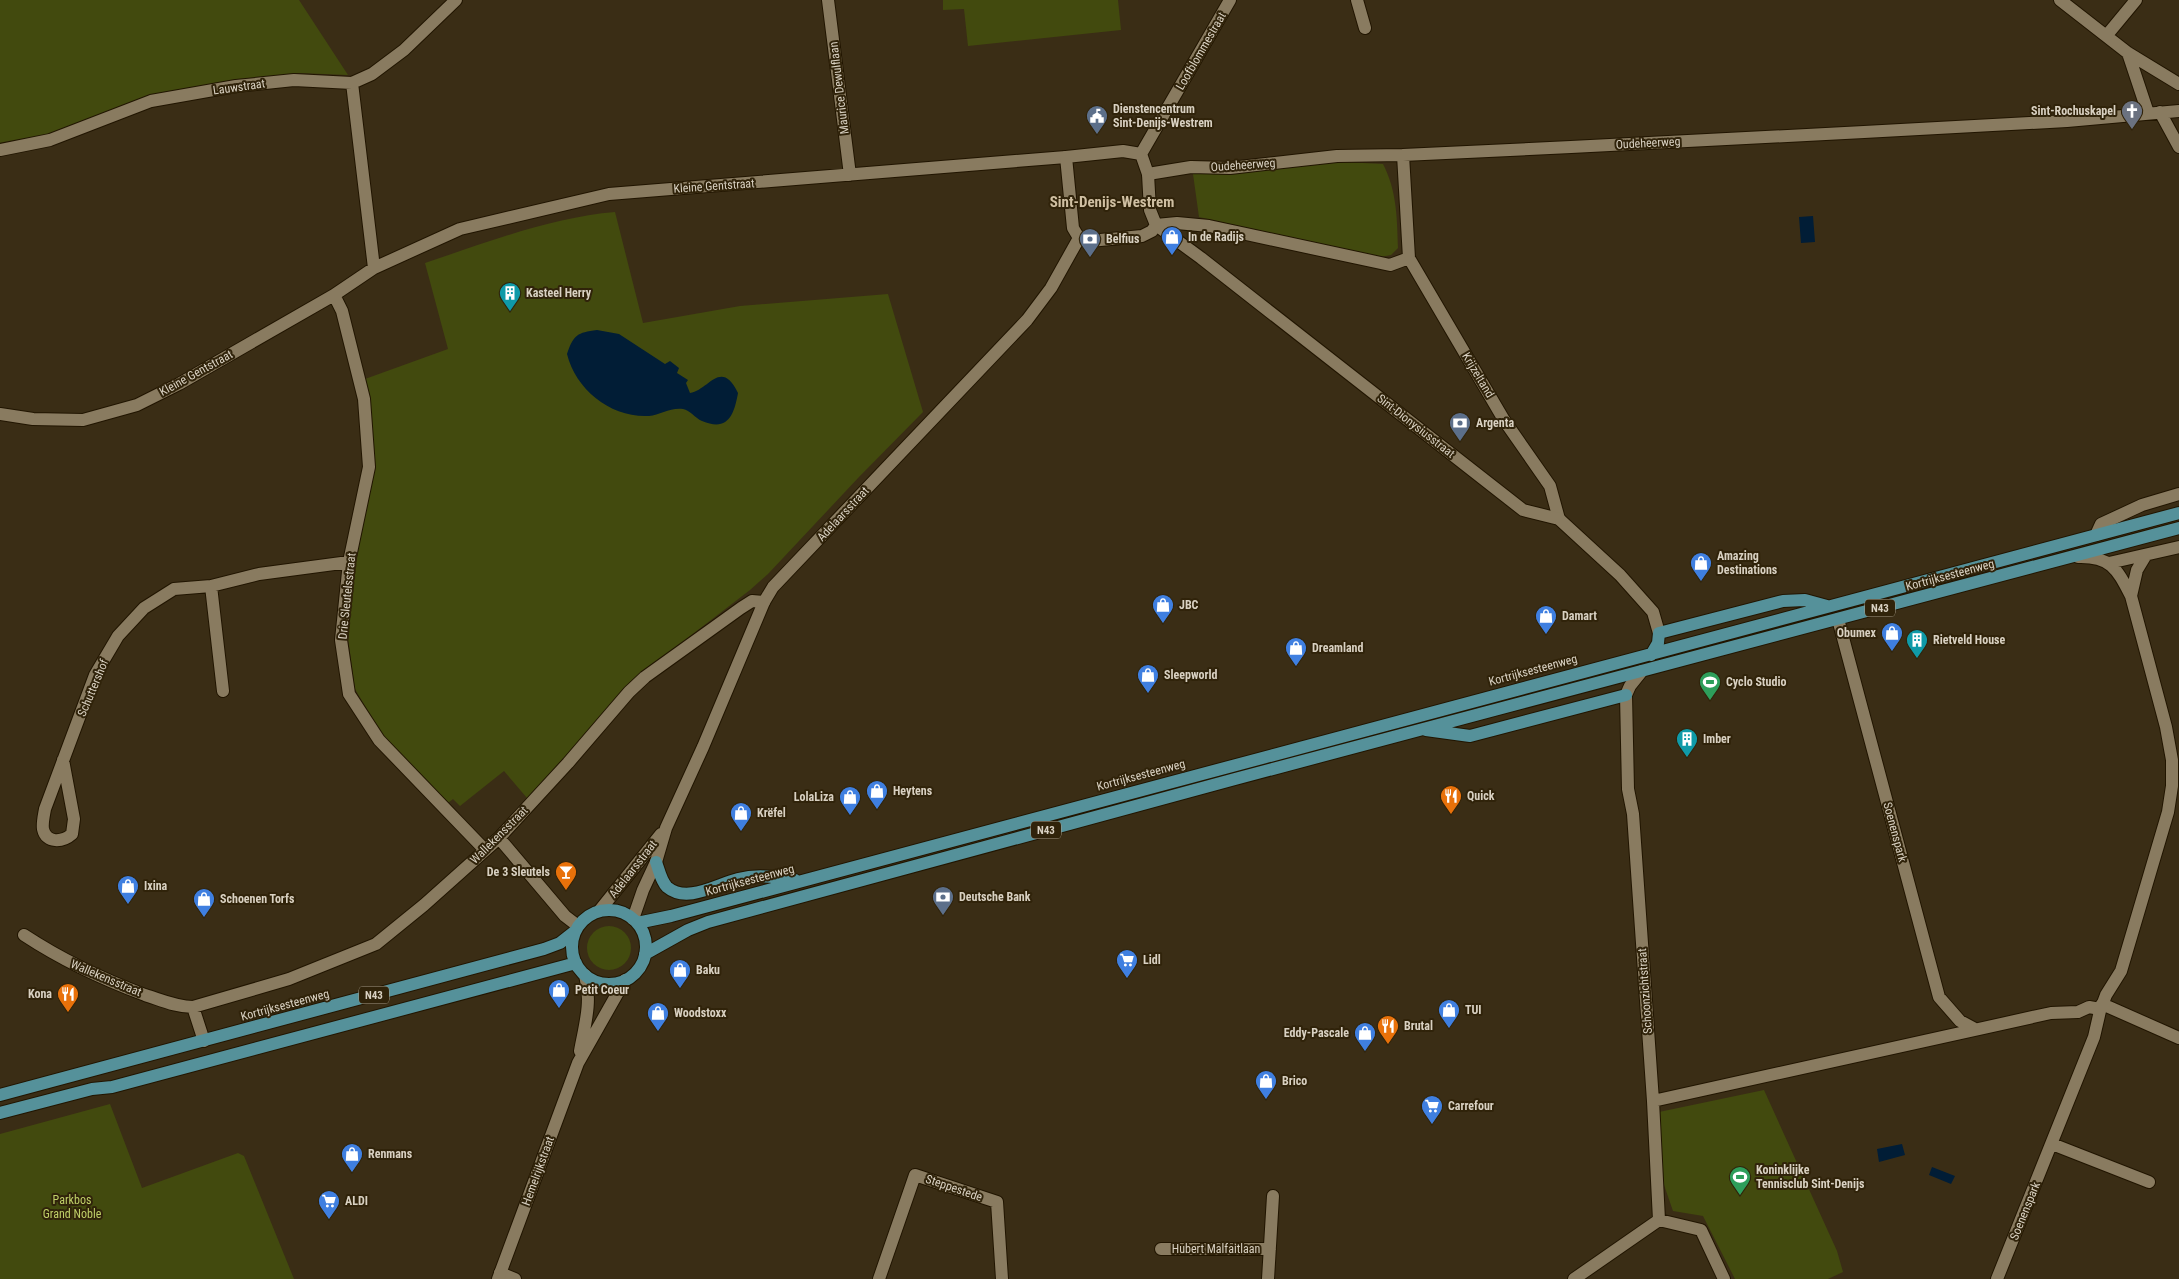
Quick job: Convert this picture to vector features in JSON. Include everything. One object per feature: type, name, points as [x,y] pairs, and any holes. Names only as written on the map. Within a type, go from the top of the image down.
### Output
[{"type":"main road","name":"Kortrijksesteenweg","points":[[635,921],[671,916],[1653,653],[2098,529],[2179,513]]},
{"type":"main road","name":"Kortrijksesteenweg","points":[[645,954],[688,930],[708,922],[1421,729],[2179,528]]},
{"type":"main road","name":"Kortrijksesteenweg","points":[[1659,632],[1783,600],[1805,600],[1827,606]]},
{"type":"main road","points":[[1642,670],[1658,643],[1659,632]]},
{"type":"main road","name":"N43","points":[[1421,729],[1470,736],[1626,695]]},
{"type":"main road","name":"N43","points":[[656,862],[663,882],[667,887],[683,894],[693,894],[738,879],[763,875],[800,881]]},
{"type":"main road","points":[[600,910],[618,911],[635,921],[643,931],[645,954]]},
{"type":"main road","name":"N43","points":[[576,929],[587,918],[600,910]]},
{"type":"main road","name":"Kortrijksesteenweg","points":[[0,1095],[544,949],[560,943],[576,929]]},
{"type":"main road","points":[[576,929],[571,948],[576,963],[585,975],[599,983],[615,984],[625,980]]},
{"type":"main road","name":"N43","points":[[625,980],[639,970],[645,954]]},
{"type":"main road","name":"N43","points":[[0,1113],[92,1088],[112,1087],[576,963]]},
{"type":"street","name":"Lauwstraat","points":[[0,150],[50,140],[159,99],[236,86],[294,80],[352,83],[372,74],[404,50],[456,0]]},
{"type":"street","name":"Maurice Dewulflaan","points":[[828,0],[850,175]]},
{"type":"street","name":"Loofblommestraat","points":[[1141,154],[1230,0]]},
{"type":"street","points":[[1357,0],[1365,28]]},
{"type":"street","points":[[2060,0],[2128,53],[2179,84]]},
{"type":"street","points":[[2107,35],[2136,0]]},
{"type":"street","points":[[2128,53],[2154,113],[2179,147]]},
{"type":"street","points":[[352,83],[374,268]]},
{"type":"street","name":"Oudeheerweg","points":[[1148,174],[1191,167],[1230,168],[1337,156],[1403,155],[2028,123],[2179,111]]},
{"type":"street","name":"Kleine Gentstraat","points":[[0,414],[33,419],[83,420],[137,405],[187,379],[334,295],[374,268],[460,229],[609,194],[1123,151],[1141,154]]},
{"type":"street","points":[[1141,154],[1148,174],[1150,210],[1156,225]]},
{"type":"street","name":"Krijzeltand","points":[[1403,155],[1409,258],[1504,420],[1550,486],[1559,519]]},
{"type":"street","points":[[1066,157],[1073,228],[1079,238],[1090,242],[1142,236],[1156,225],[1177,223],[1209,226],[1390,265],[1409,258]]},
{"type":"street","name":"Sint-Dionysiusstraat","points":[[1156,225],[1209,264],[1523,510],[1559,519],[1620,575],[1653,612],[1659,632]]},
{"type":"street","name":"Adelaarsstraat","points":[[635,921],[643,890],[656,862],[666,828],[703,747],[764,602],[773,587],[1027,320],[1051,288],[1079,238]]},
{"type":"street","name":"Drie Sleutelsstraat","points":[[334,295],[342,310],[364,399],[369,466],[349,562],[341,640],[349,694],[379,740],[485,850]]},
{"type":"street","name":"Kortrijksesteenweg","points":[[2098,529],[2142,505],[2179,494]]},
{"type":"street","points":[[2070,557],[2089,556],[2110,563],[2179,547]]},
{"type":"street","name":"Soenenspark","points":[[2131,596],[2137,570],[2146,556]]},
{"type":"street","name":"Schuttershof","points":[[63,760],[74,819],[72,834],[64,839],[55,841],[46,836],[43,828],[44,809],[95,675],[118,636],[144,608],[174,589],[211,586],[259,574],[349,562]]},
{"type":"street","name":"Soenenspark","points":[[1997,1279],[2094,1037],[2101,1006],[2121,971],[2168,812],[2172,786],[2172,760],[2166,728],[2131,596],[2110,563]]},
{"type":"street","points":[[211,586],[223,691]]},
{"type":"street","name":"Wallekensstraat","points":[[24,935],[62,959],[114,984],[180,1007],[193,1007],[289,979],[376,944],[424,905],[500,838],[629,692],[645,677],[752,601],[764,602]]},
{"type":"street","name":"Soenenspark","points":[[1838,619],[1939,997],[1960,1021],[1974,1029]]},
{"type":"street","points":[[1626,695],[1642,670]]},
{"type":"street","name":"Schoonzichtstraat","points":[[1626,695],[1628,789],[1633,814],[1654,1101],[1659,1220]]},
{"type":"street","name":"Adelaarsstraat","points":[[600,910],[666,828]]},
{"type":"street","points":[[500,838],[576,929]]},
{"type":"street","name":"Hemelrijkstraat","points":[[578,1063],[588,1008],[589,991],[585,975]]},
{"type":"street","name":"Hemelrijkstraat","points":[[499,1276],[578,1063],[625,980]]},
{"type":"street","points":[[1654,1101],[1974,1029],[2051,1013],[2078,1012],[2090,1007],[2101,1006],[2179,1038]]},
{"type":"street","points":[[193,1007],[204,1041]]},
{"type":"street","points":[[2078,1012],[2097,1022]]},
{"type":"street","points":[[2052,1144],[2149,1182]]},
{"type":"street","name":"Steppestede","points":[[879,1279],[915,1175],[997,1202],[1002,1279]]},
{"type":"street","name":"Hubert Malfaitlaan","points":[[1268,1279],[1273,1196]]},
{"type":"street","points":[[1574,1279],[1659,1220],[1701,1230],[1724,1279]]},
{"type":"street","name":"Hubert Malfaitlaan","points":[[1161,1249],[1270,1249]]},
{"type":"street","points":[[499,1276],[515,1279]]},
{"type":"green space","points":[[0,0],[299,0],[348,75],[299,73],[249,80],[48,136],[0,145]]},
{"type":"green space","points":[[943,0],[1118,0],[1121,30],[968,46],[964,9],[943,10]]},
{"type":"green space","points":[[1343,162],[1383,164],[1391,184],[1397,215],[1398,248],[1391,255],[1380,257],[1199,217],[1193,174]]},
{"type":"green space","points":[[615,212],[643,323],[740,306],[888,294],[923,412],[768,574],[646,670],[527,798],[504,771],[460,806],[453,799],[448,803],[381,733],[355,689],[347,631],[354,559],[374,463],[365,379],[448,349],[425,263],[543,225],[567,219]]},
{"type":"green space","points":[[605,926],[613,926],[625,932],[631,948],[625,964],[613,970],[605,970],[593,964],[587,952],[587,944],[593,932]]},
{"type":"green space","name":"Koninklijke Tennisclub Sint-Denijs","points":[[1764,1090],[1837,1251],[1843,1272],[1828,1279],[1735,1279],[1703,1216],[1673,1211],[1663,1182],[1659,1112]]},
{"type":"green space","name":"Parkbos Grand Noble","points":[[110,1104],[142,1188],[238,1153],[244,1156],[294,1279],[0,1279],[0,1134]]},
{"type":"water","points":[[1813,216],[1815,242],[1801,243],[1799,217]]},
{"type":"water","points":[[597,330],[619,334],[665,364],[670,361],[679,368],[677,373],[688,380],[686,383],[690,393],[697,391],[715,379],[720,377],[726,378],[732,383],[738,393],[732,414],[724,423],[711,424],[702,421],[683,409],[674,409],[649,416],[621,412],[609,407],[587,390],[578,379],[567,354],[574,338],[585,332]]},
{"type":"water","points":[[1902,1144],[1905,1155],[1879,1162],[1877,1149]]},
{"type":"water","points":[[1932,1167],[1955,1176],[1951,1184],[1929,1175]]},
{"type":"place","name":"Sint-Rochuskapel","points":[[2132,130]]},
{"type":"place","name":"Dienstencentrum Sint-Denijs-Westrem","points":[[1097,135]]},
{"type":"place","name":"In de Radijs","points":[[1172,256]]},
{"type":"place","name":"Belfius","points":[[1090,258]]},
{"type":"place","name":"Kasteel Herry","points":[[510,312]]},
{"type":"place","name":"Argenta","points":[[1460,442]]},
{"type":"place","name":"Amazing Destinations","points":[[1701,582]]},
{"type":"place","name":"JBC","points":[[1163,624]]},
{"type":"place","name":"Damart","points":[[1546,635]]},
{"type":"place","name":"Obumex","points":[[1892,652]]},
{"type":"place","name":"Rietveld House","points":[[1917,659]]},
{"type":"place","name":"Dreamland","points":[[1296,667]]},
{"type":"place","name":"Sleepworld","points":[[1148,694]]},
{"type":"place","name":"Cyclo Studio","points":[[1710,701]]},
{"type":"place","name":"Imber","points":[[1687,758]]},
{"type":"place","name":"Heytens","points":[[877,810]]},
{"type":"place","name":"Quick","points":[[1451,815]]},
{"type":"place","name":"LolaLiza","points":[[850,816]]},
{"type":"place","name":"Krëfel","points":[[741,832]]},
{"type":"place","name":"De 3 Sleutels","points":[[566,891]]},
{"type":"place","name":"Ixina","points":[[128,905]]},
{"type":"place","name":"Deutsche Bank","points":[[943,916]]},
{"type":"place","name":"Schoenen Torfs","points":[[204,918]]},
{"type":"place","name":"Lidl","points":[[1127,979]]},
{"type":"place","name":"Baku","points":[[680,989]]},
{"type":"place","name":"Petit Coeur","points":[[559,1009]]},
{"type":"place","name":"Kona","points":[[68,1013]]},
{"type":"place","name":"TUI","points":[[1449,1029]]},
{"type":"place","name":"Woodstoxx","points":[[658,1032]]},
{"type":"place","name":"Brutal","points":[[1388,1045]]},
{"type":"place","name":"Eddy-Pascale","points":[[1365,1052]]},
{"type":"place","name":"Brico","points":[[1266,1100]]},
{"type":"place","name":"Carrefour","points":[[1432,1125]]},
{"type":"place","name":"Renmans","points":[[352,1173]]},
{"type":"place","name":"Koninklijke Tennisclub Sint-Denijs","points":[[1740,1196]]},
{"type":"place","name":"ALDI","points":[[329,1220]]},
{"type":"district","name":"Sint-Denijs-Westrem","points":[[1112,202]]}]
